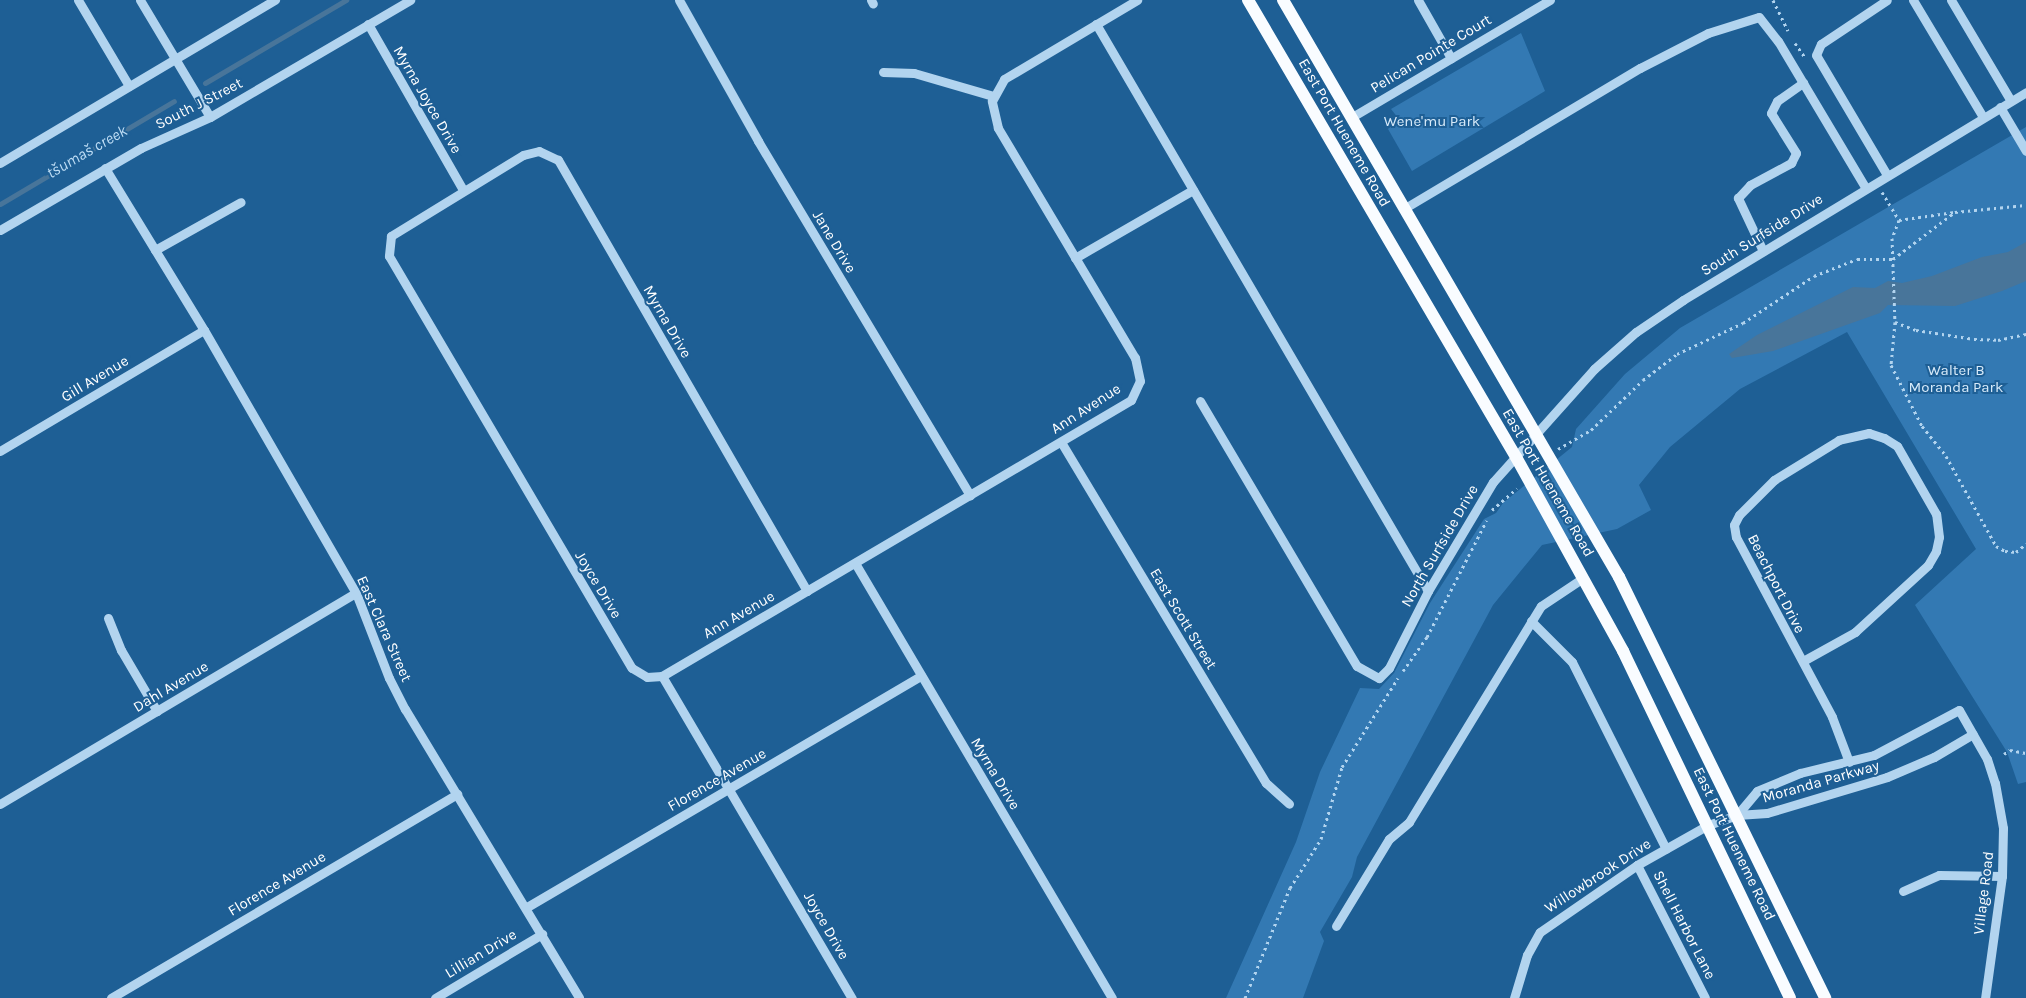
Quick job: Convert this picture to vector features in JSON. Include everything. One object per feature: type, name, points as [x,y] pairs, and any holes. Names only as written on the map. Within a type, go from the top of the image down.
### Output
[{"type":"main road","name":"East Port Hueneme Road","points":[[1248,0],[1516,457],[1624,651],[1790,998]]},
{"type":"main road","name":"East Port Hueneme Road","points":[[1283,0],[1619,577],[1825,998]]},
{"type":"street","points":[[78,0],[129,86]]},
{"type":"street","points":[[140,0],[210,117]]},
{"type":"street","points":[[0,163],[275,0]]},
{"type":"street","name":"South J Street","points":[[0,230],[104,168],[210,117],[410,0]]},
{"type":"street","name":"Jane Drive","points":[[679,0],[758,141],[970,496]]},
{"type":"street","points":[[883,72],[914,73],[993,96],[1004,79],[1137,0]]},
{"type":"street","points":[[1418,0],[1452,58]]},
{"type":"street","name":"Pelican Pointe Court","points":[[1352,117],[1550,0]]},
{"type":"street","points":[[1887,0],[1821,44],[1816,55],[1887,174]]},
{"type":"street","points":[[1913,0],[1982,117]]},
{"type":"street","points":[[1951,0],[2011,101]]},
{"type":"street","points":[[1405,208],[1640,68],[1708,34],[1759,17],[1778,41],[1865,187]]},
{"type":"street","name":"Myrna Joyce Drive","points":[[368,24],[463,190]]},
{"type":"street","points":[[1096,24],[1428,591]]},
{"type":"street","points":[[1763,251],[1738,198],[1750,185],[1791,163],[1796,152],[1771,113],[1777,101],[1803,83]]},
{"type":"street","name":"South Surfside Drive","points":[[1537,435],[1594,369],[1636,332],[1865,187],[2026,92]]},
{"type":"street","name":"Ann Avenue","points":[[662,676],[1131,400],[1140,381],[1135,358],[998,128],[992,112],[993,96]]},
{"type":"street","points":[[2000,107],[2026,151]]},
{"type":"street","name":"Myrna Drive","points":[[463,190],[530,152],[539,151],[558,160],[807,591]]},
{"type":"street","name":"East Clara Street","points":[[104,168],[204,330],[356,594],[388,678],[579,998]]},
{"type":"street","name":"Joyce Drive","points":[[463,190],[398,229],[388,244],[389,256],[632,668],[647,677],[662,676],[852,998]]},
{"type":"street","points":[[1075,258],[1193,190]]},
{"type":"street","points":[[153,247],[241,202]]},
{"type":"street","name":"Gill Avenue","points":[[0,451],[204,330]]},
{"type":"street","name":"North Surfside Drive","points":[[1200,401],[1357,666],[1379,678],[1389,668],[1428,591],[1493,482],[1537,435]]},
{"type":"street","name":"Beachport Drive","points":[[1803,662],[1855,632],[1928,565],[1936,552],[1939,536],[1936,514],[1897,446],[1884,438],[1869,433],[1839,440],[1774,480],[1739,515],[1734,525],[1736,538],[1832,717],[1849,762]]},
{"type":"street","name":"East Scott Street","points":[[1061,442],[1266,783],[1289,804]]},
{"type":"street","name":"Myrna Drive","points":[[855,563],[1112,998]]},
{"type":"street","points":[[1336,926],[1389,839],[1409,822],[1541,606],[1583,578]]},
{"type":"street","name":"Dahl Avenue","points":[[0,804],[356,594]]},
{"type":"street","points":[[108,618],[121,650],[157,711]]},
{"type":"street","points":[[1531,621],[1572,662],[1666,849]]},
{"type":"street","name":"Florence Avenue","points":[[526,907],[921,676]]},
{"type":"street","name":"Moranda Parkway","points":[[1737,815],[1757,791],[1800,773],[1849,762],[1900,743],[1958,710]]},
{"type":"street","name":"Village Road","points":[[1958,710],[1987,759],[1999,798],[2004,844],[2002,876],[1985,998]]},
{"type":"street","name":"Moranda Parkway","points":[[1737,815],[1767,813],[1887,778],[1934,757],[1973,734]]},
{"type":"street","name":"Florence Avenue","points":[[111,998],[456,794]]},
{"type":"street","name":"Willowbrook Drive","points":[[1514,998],[1527,955],[1540,932],[1638,865],[1708,826],[1737,815]]},
{"type":"street","name":"Shell Harbor Lane","points":[[1638,865],[1705,998]]},
{"type":"street","points":[[1902,891],[1940,875],[2002,876]]},
{"type":"street","name":"Lillian Drive","points":[[435,998],[542,934]]},
{"type":"path","points":[[1888,201],[1899,220]]},
{"type":"path","points":[[1899,220],[2026,205]]},
{"type":"path","points":[[1566,443],[1592,430],[1643,380],[1677,354],[1743,323],[1814,276],[1857,260],[1893,259],[1954,212]]},
{"type":"path","points":[[1899,220],[1892,238],[1895,322],[1891,364],[1922,426],[1946,456],[1996,546],[2005,551],[2016,552],[2026,544]]},
{"type":"path","points":[[1895,322],[1916,330],[1974,339],[1998,340],[2026,334]]},
{"type":"path","points":[[1245,998],[1290,888],[1321,839],[1342,767],[1357,740],[1382,707],[1395,682],[1427,637],[1491,512],[1500,500],[1510,494]]},
{"type":"path","points":[[2004,754],[2010,750],[2026,752]]},
{"type":"green space","name":"Wene'mu Park","points":[[1521,33],[1545,91],[1412,171],[1388,129],[1398,118],[1391,109]]},
{"type":"green space","name":"Walter B Moranda Park","points":[[2026,127],[2026,782],[2018,784],[2007,752],[1915,605],[1976,549],[1847,332],[1740,389],[1670,447],[1639,485],[1651,510],[1617,529],[1542,545],[1493,605],[1357,857],[1352,877],[1320,932],[1324,941],[1303,998],[1226,998],[1296,842],[1320,772],[1360,688],[1379,689],[1394,673],[1430,603],[1484,519],[1496,513],[1503,503],[1572,447],[1576,429],[1625,374],[1680,328]]},
{"type":"shaded area","points":[[2026,242],[2026,281],[2002,291],[1955,306],[1888,305],[1880,313],[1773,351],[1732,358],[1729,354],[1757,335],[1853,287],[1875,288],[1888,281],[1902,283],[1932,276],[1982,257],[2008,252]]},
{"type":"waterway","name":"tšumaš creek","points":[[205,83],[346,0]]},
{"type":"waterway","name":"tšumaš creek","points":[[0,204],[174,101]]}]
